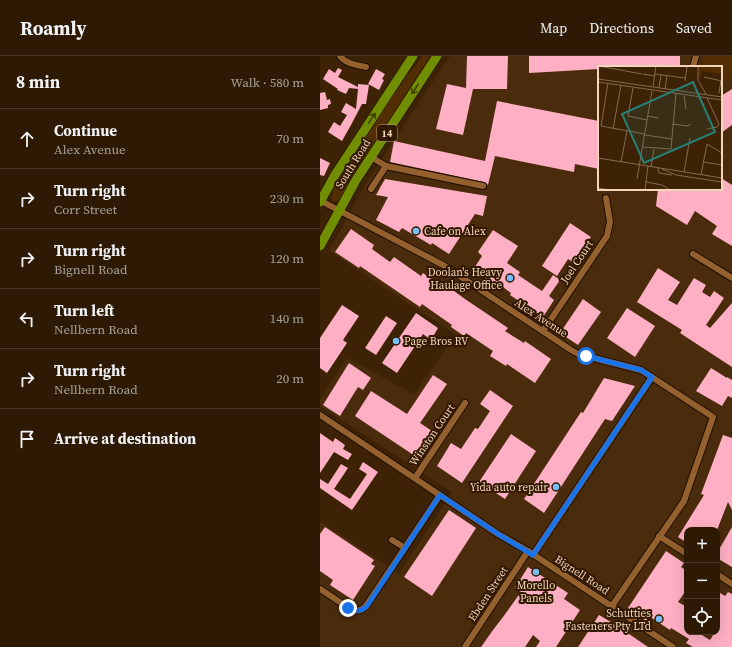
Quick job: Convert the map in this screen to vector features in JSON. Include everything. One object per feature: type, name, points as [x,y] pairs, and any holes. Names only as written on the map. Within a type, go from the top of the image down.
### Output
[{"type":"highway","name":"South Road","points":[[320,202],[343,162],[413,56]]},
{"type":"highway","name":"South Road","points":[[320,246],[352,186],[437,56]]},
{"type":"street","points":[[340,56],[350,64],[366,67]]},
{"type":"street","points":[[693,66],[696,56]]},
{"type":"street","points":[[371,157],[386,166],[483,186]]},
{"type":"street","points":[[371,189],[386,166]]},
{"type":"street","name":"Joel Court","points":[[543,331],[607,236],[610,222],[606,198]]},
{"type":"street","name":"Alex Avenue","points":[[320,202],[443,265],[578,354],[641,370],[713,418],[684,501],[612,606]]},
{"type":"street","points":[[694,254],[732,278]]},
{"type":"street","name":"Ebden Street","points":[[465,647],[652,377]]},
{"type":"street","name":"Winston Court","points":[[415,478],[465,403]]},
{"type":"street","name":"Bignell Road","points":[[320,415],[498,534],[530,553],[673,647]]},
{"type":"street","points":[[320,589],[352,610],[362,610],[368,604],[440,495]]},
{"type":"street","points":[[659,536],[684,552]]},
{"type":"street","points":[[392,540],[405,548]]},
{"type":"street","points":[[720,576],[732,584]]},
{"type":"shaded area","points":[[423,56],[430,56],[348,183],[341,197],[335,202],[332,201],[334,190],[343,170],[389,102]]},
{"type":"shaded area","points":[[450,56],[704,56],[702,66],[598,66],[598,190],[722,190],[722,82],[732,76],[732,647],[320,647],[320,521],[399,574],[452,492],[320,406],[320,399],[347,358],[414,394],[456,335],[329,251],[366,183]]},
{"type":"shaded area","points":[[704,56],[732,56],[732,76],[722,82],[722,66],[702,66]]},
{"type":"building","points":[[467,56],[508,56],[507,89],[473,89],[463,135],[436,129],[447,84],[466,88]]},
{"type":"building","points":[[529,56],[680,56],[680,65],[598,66],[598,69],[529,73]]},
{"type":"building","points":[[338,68],[342,70],[338,77],[358,87],[358,84],[369,85],[366,104],[362,104],[342,141],[328,132],[334,122],[340,126],[347,115],[341,112],[346,103],[356,109],[358,89],[349,88],[346,94],[337,90],[338,89],[323,79],[329,69],[335,73]]},
{"type":"building","points":[[376,69],[385,74],[379,90],[368,84]]},
{"type":"building","points":[[732,89],[732,125],[722,132],[722,95]]},
{"type":"building","points":[[325,92],[327,100],[330,99],[331,104],[328,105],[328,108],[320,110],[320,93]]},
{"type":"building","points":[[497,101],[598,121],[598,169],[575,164],[574,172],[495,156],[488,185],[484,182],[390,162],[394,141],[485,161]]},
{"type":"building","points":[[320,158],[330,163],[324,176],[320,175]]},
{"type":"building","points":[[385,179],[487,196],[483,216],[475,214],[449,254],[432,243],[431,245],[402,228],[399,232],[376,220],[388,197],[376,195]]},
{"type":"building","points":[[722,179],[732,185],[732,246],[712,234],[717,226],[695,211],[687,225],[656,206],[658,190],[722,190]]},
{"type":"building","points":[[570,223],[591,237],[574,263],[568,259],[557,276],[542,266]]},
{"type":"building","points":[[351,229],[374,245],[372,249],[390,262],[394,257],[421,276],[423,273],[441,286],[443,283],[508,328],[505,331],[524,343],[525,341],[551,359],[535,383],[507,364],[506,366],[490,356],[493,351],[466,333],[464,336],[451,327],[452,325],[422,304],[420,307],[360,266],[359,268],[335,252]]},
{"type":"building","points":[[493,230],[518,246],[507,263],[520,272],[518,275],[542,291],[553,275],[560,280],[549,296],[554,300],[543,317],[510,295],[511,293],[495,281],[493,283],[473,270],[482,256],[478,252]]},
{"type":"building","points":[[658,268],[680,282],[668,300],[677,305],[694,278],[706,285],[702,292],[710,297],[714,291],[724,298],[706,325],[710,328],[732,303],[732,367],[680,333],[682,330],[637,302]]},
{"type":"building","points":[[583,299],[601,312],[578,345],[560,333]]},
{"type":"building","points":[[342,305],[359,316],[343,340],[347,343],[327,373],[320,368],[320,338]]},
{"type":"building","points":[[627,308],[655,326],[635,357],[607,338]]},
{"type":"building","points":[[416,313],[438,328],[431,340],[423,334],[397,373],[382,363]]},
{"type":"building","points":[[386,316],[397,323],[376,355],[365,348]]},
{"type":"building","points":[[349,363],[371,378],[363,390],[358,387],[340,416],[323,405]]},
{"type":"building","points":[[711,368],[732,380],[732,398],[728,396],[722,406],[696,391]]},
{"type":"building","points":[[433,375],[447,384],[420,423],[432,431],[415,456],[355,416],[371,391],[407,414]]},
{"type":"building","points":[[604,378],[635,386],[612,421],[605,419],[544,513],[524,499],[581,412],[583,413]]},
{"type":"building","points":[[490,390],[513,406],[462,483],[437,466],[451,443],[461,449],[475,428],[478,429],[490,411],[480,404]]},
{"type":"building","points":[[320,433],[333,442],[335,438],[345,445],[343,449],[352,454],[348,460],[334,452],[320,473]]},
{"type":"building","points":[[511,434],[536,451],[505,499],[479,482]]},
{"type":"building","points":[[723,435],[732,438],[732,510],[728,502],[718,527],[684,527],[704,495],[701,494]]},
{"type":"building","points":[[363,462],[378,472],[352,510],[320,488],[320,479],[328,484],[341,464],[348,468],[334,489],[350,499],[367,474],[359,469]]},
{"type":"building","points":[[449,510],[476,528],[432,596],[404,577]]},
{"type":"building","points":[[325,527],[374,560],[371,564],[375,566],[353,600],[330,585],[333,580],[320,571],[320,534]]},
{"type":"building","points":[[684,527],[684,541],[678,537]]},
{"type":"building","points":[[732,527],[732,567],[720,560],[720,548]]},
{"type":"building","points":[[666,551],[684,563],[681,567],[684,569],[684,593],[678,602],[684,605],[684,635],[702,635],[710,640],[713,635],[720,635],[720,593],[725,596],[728,592],[732,594],[732,647],[693,647],[686,643],[689,639],[671,628],[670,630],[649,616],[646,621],[628,608]]},
{"type":"building","points":[[528,567],[568,593],[564,599],[580,610],[556,647],[536,647],[540,641],[533,635],[525,647],[481,647],[521,592],[515,588]]},
{"type":"building","points":[[599,615],[616,625],[648,647],[578,647]]},
{"type":"place","name":"Cafe on Alex","points":[[416,231]]},
{"type":"place","name":"Doolan's Heavy Haulage Office","points":[[510,278]]},
{"type":"place","name":"Page Bros RV","points":[[396,341]]},
{"type":"place","name":"Yida auto repair","points":[[556,487]]},
{"type":"place","name":"Morello Panels","points":[[536,572]]},
{"type":"place","name":"Schutties Fasteners Pty LTd","points":[[659,619]]},
{"type":"route","points":[[348,608],[359,611],[367,606],[440,495],[498,534],[533,555],[652,377],[641,370],[586,356]]}]
